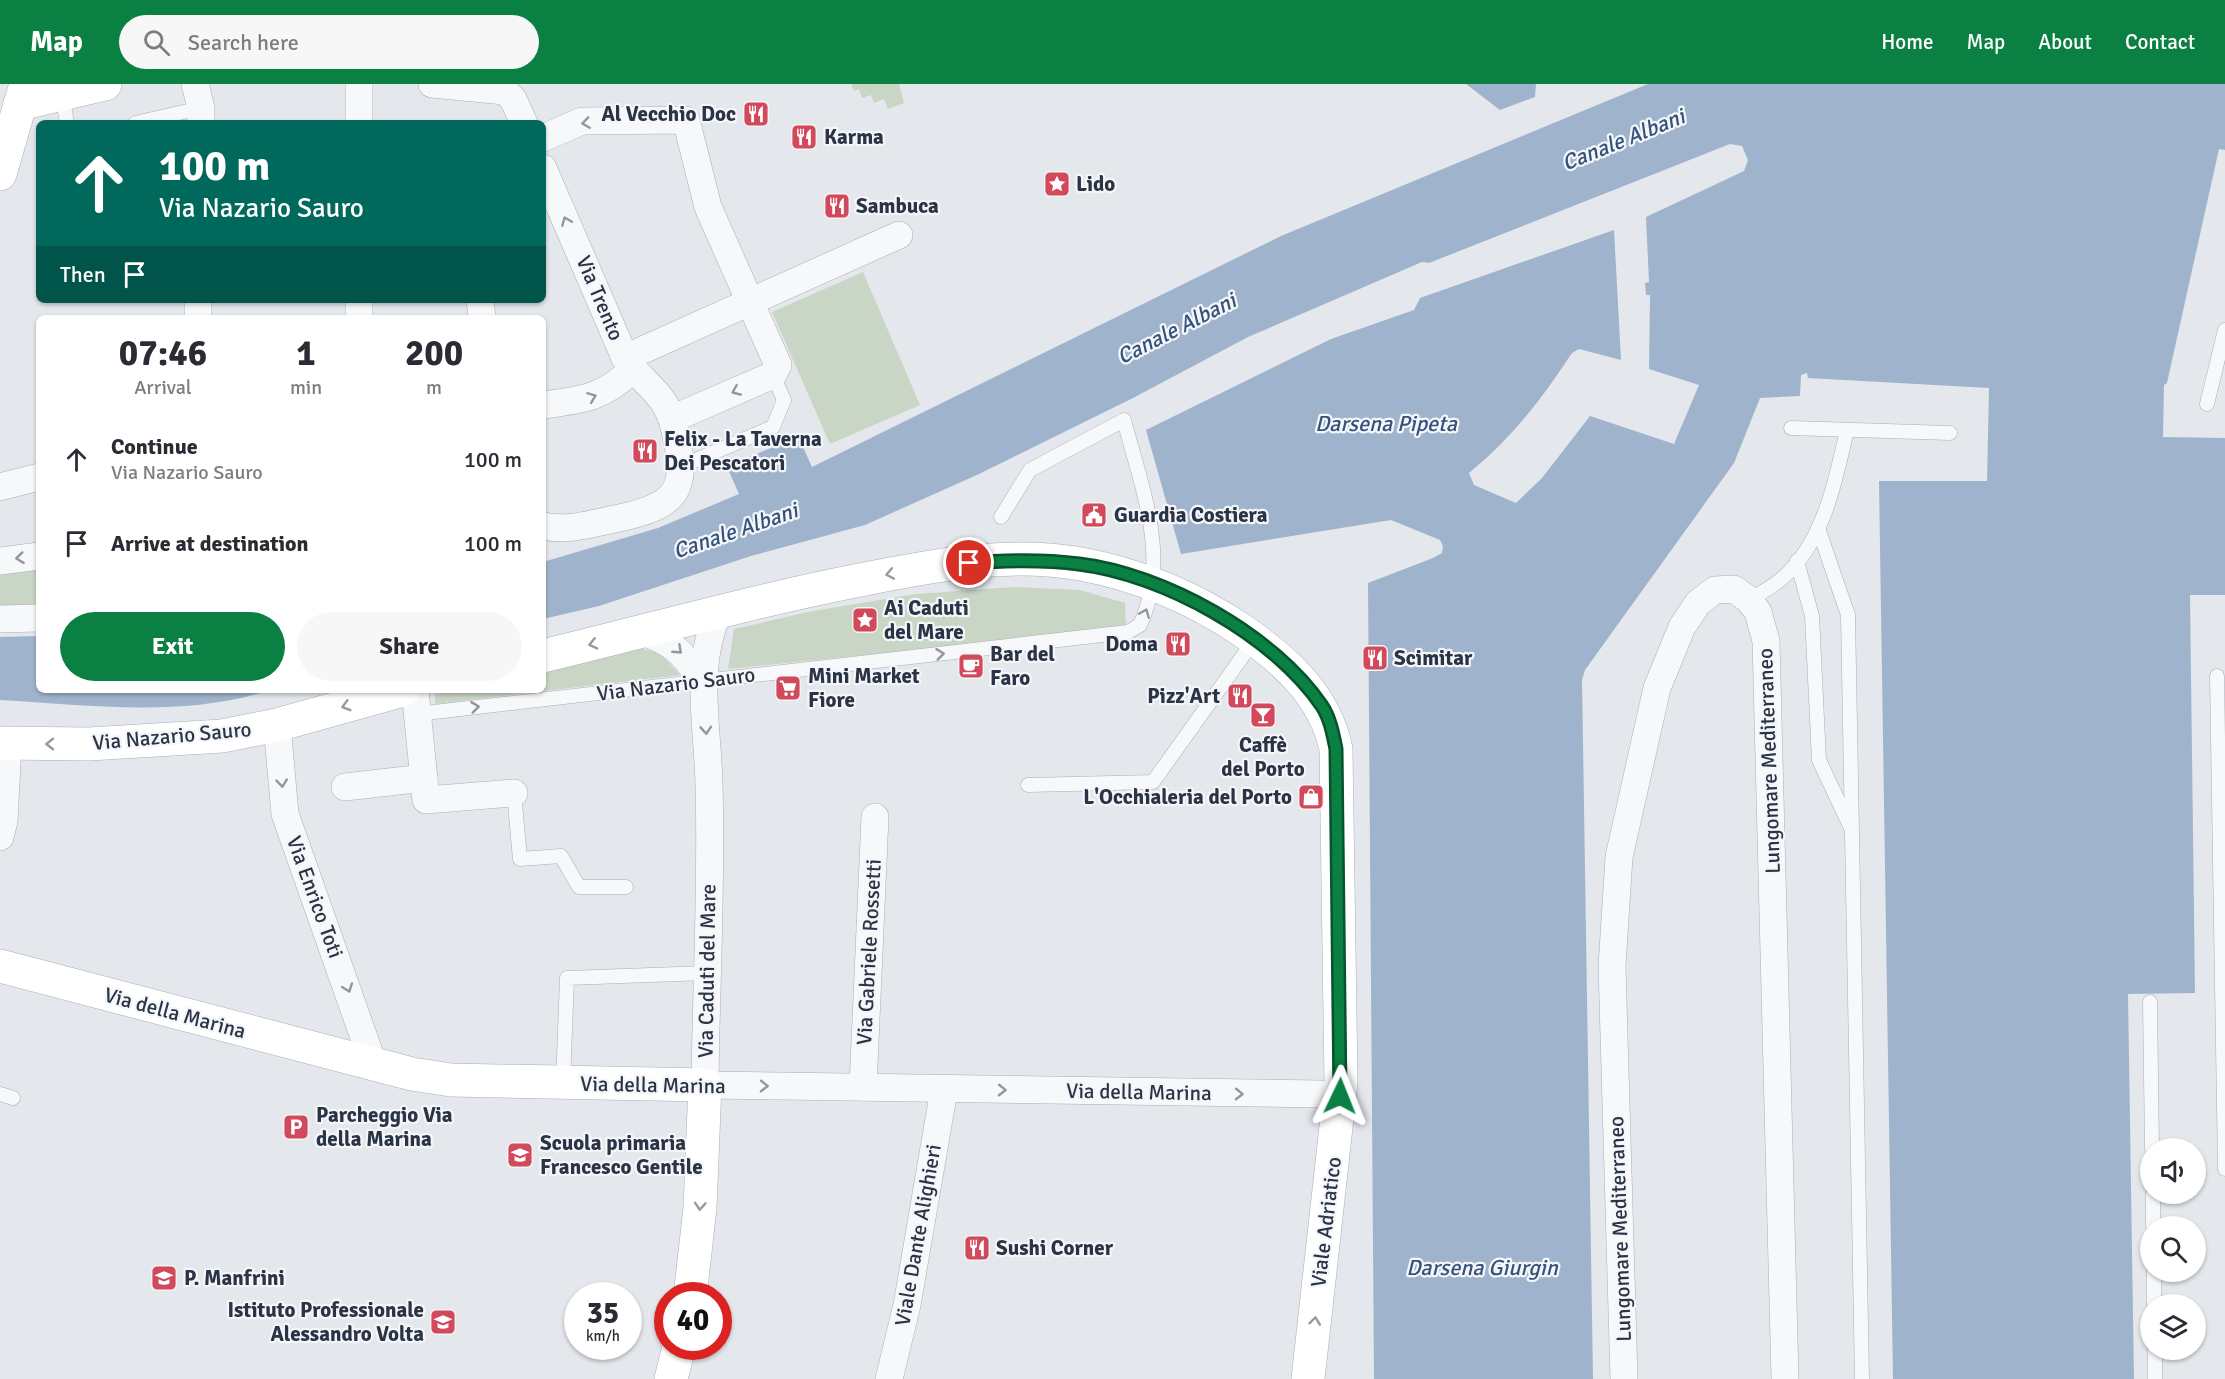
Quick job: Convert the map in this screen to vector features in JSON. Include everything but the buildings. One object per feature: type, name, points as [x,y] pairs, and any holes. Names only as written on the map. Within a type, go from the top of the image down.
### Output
[{"type":"street","points":[[0,174],[23,94],[65,108],[105,84]]},
{"type":"street","points":[[432,84],[505,91],[513,99],[523,120]]},
{"type":"street","points":[[359,120],[364,85]]},
{"type":"street","points":[[546,137],[582,121],[686,120],[708,207],[777,358],[778,365],[773,375],[672,418],[682,466],[675,494],[653,510],[549,531]]},
{"type":"street","name":"Via Trento","points":[[546,175],[629,364],[662,401],[672,418]]},
{"type":"street","points":[[546,405],[588,400],[617,385],[629,364],[751,301],[899,235]]},
{"type":"street","points":[[0,487],[36,478]]},
{"type":"street","points":[[0,561],[36,556]]},
{"type":"street","points":[[546,655],[719,611],[905,571],[1011,559],[1080,564],[1154,583],[1211,609],[1255,639]]},
{"type":"street","name":"Lungomare Mediterraneo","points":[[1624,1379],[1612,966],[1619,857],[1657,688],[1682,627],[1698,603],[1715,590],[1734,590],[1749,600],[1758,612],[1766,641],[1785,1379]]},
{"type":"street","name":"Via Caduti del Mare","points":[[692,1282],[700,1208],[707,973],[709,785],[702,681],[710,630],[719,611]]},
{"type":"street","points":[[0,619],[36,618]]},
{"type":"street","points":[[643,632],[668,641],[687,658],[702,681]]},
{"type":"street","name":"Viale Adriatico","points":[[1255,639],[1294,673],[1323,707],[1332,728],[1336,749],[1341,1082],[1308,1379]]},
{"type":"street","points":[[411,698],[426,800],[514,793]]},
{"type":"street","name":"Via Nazario Sauro","points":[[0,837],[4,822],[4,744],[161,741],[222,736],[411,698]]},
{"type":"street","name":"Via Enrico Toti","points":[[277,725],[285,814],[374,1066]]},
{"type":"street","points":[[345,787],[424,778]]},
{"type":"street","name":"Via Gabriele Rossetti","points":[[863,1087],[875,817]]},
{"type":"street","name":"Via della Marina","points":[[0,966],[374,1066],[451,1080],[1321,1095]]},
{"type":"street","name":"Viale Dante Alighieri","points":[[889,1379],[907,1305],[944,1090]]},
{"type":"street","points":[[671,1379],[676,1360]]},
{"type":"lane","points":[[146,120],[199,105]]},
{"type":"lane","points":[[2207,404],[2225,330]]},
{"type":"lane","points":[[682,466],[773,427],[784,400],[773,375]]},
{"type":"lane","name":"Via Nazario Sauro","points":[[546,690],[702,681],[1128,632],[1140,625],[1154,583],[1154,534],[1124,420],[1030,470],[1001,517]]},
{"type":"lane","points":[[1791,428],[1950,433]]},
{"type":"lane","points":[[1749,600],[1773,586],[1792,570],[1818,528],[1833,492],[1847,430]]},
{"type":"lane","points":[[1818,528],[1848,615],[1862,1379]]},
{"type":"lane","points":[[1797,561],[1812,616],[1819,760],[1852,832]]},
{"type":"lane","points":[[1028,785],[1153,782],[1255,639]]},
{"type":"lane","points":[[2217,676],[2225,1169]]},
{"type":"lane","name":"Via Nazario Sauro","points":[[411,698],[497,693]]},
{"type":"lane","points":[[514,793],[520,859],[561,856],[579,887],[626,887]]},
{"type":"lane","points":[[563,1083],[567,978],[707,973]]},
{"type":"lane","points":[[2150,1002],[2152,1138]]},
{"type":"lane","points":[[2155,1360],[2155,1379]]},
{"type":"green space","points":[[851,84],[899,84],[904,103],[888,109],[884,99],[874,103],[871,95],[862,98],[859,89],[854,91]]},
{"type":"green space","points":[[863,272],[920,405],[830,444],[772,312]]},
{"type":"green space","points":[[36,568],[36,607],[0,608],[0,572]]},
{"type":"green space","points":[[1014,587],[1080,590],[1125,603],[1126,628],[728,669],[734,629],[813,611],[916,594]]},
{"type":"green space","points":[[634,647],[660,653],[680,675],[546,691],[546,668]]},
{"type":"green space","points":[[439,693],[528,693],[435,704],[435,694]]},
{"type":"water","points":[[1466,84],[1536,84],[1535,97],[1500,110]]},
{"type":"water","points":[[1648,84],[2225,84],[2225,150],[2219,149],[2167,383],[2164,385],[2163,437],[2225,438],[2225,595],[2190,595],[2195,993],[2128,994],[2134,1379],[1893,1379],[1879,481],[1987,481],[1989,388],[1808,378],[1807,373],[1801,375],[1800,396],[1760,398],[1734,463],[1585,670],[1582,680],[1593,1379],[1374,1379],[1368,583],[1433,558],[1442,553],[1443,546],[1440,540],[1391,520],[1181,554],[1146,430],[1331,339],[1414,310],[1420,298],[1614,230],[1621,360],[1579,349],[1572,353],[1525,417],[1500,445],[1469,473],[1474,485],[1516,503],[1542,478],[1590,416],[1674,444],[1699,385],[1649,369],[1650,295],[1646,295],[1645,283],[1649,282],[1646,217],[1744,171],[1748,160],[1742,146],[1730,144],[1429,263],[1422,262],[1248,337],[1133,398],[979,474],[865,525],[751,556],[599,606],[546,618],[546,561],[658,528],[739,494],[727,467],[798,436],[812,467],[1281,236]]},
{"type":"water","points":[[36,636],[36,693],[259,693],[237,699],[170,707],[0,700],[0,637]]},
{"type":"place","name":"Al Vecchio Doc","points":[[756,114]]},
{"type":"place","name":"Karma","points":[[804,137]]},
{"type":"place","name":"Lido","points":[[1057,184]]},
{"type":"place","name":"Sambuca","points":[[837,206]]},
{"type":"place","name":"Felix - La Taverna Dei Pescatori","points":[[645,451]]},
{"type":"place","name":"Guardia Costiera","points":[[1094,515]]},
{"type":"place","name":"Ai Caduti del Mare","points":[[865,620]]},
{"type":"place","name":"Doma","points":[[1178,644]]},
{"type":"place","name":"Scimitar","points":[[1375,658]]},
{"type":"place","name":"Bar del Faro","points":[[971,666]]},
{"type":"place","name":"Mini Market Fiore","points":[[788,688]]},
{"type":"place","name":"Pizz'Art","points":[[1240,696]]},
{"type":"place","name":"Caffè del Porto","points":[[1263,715]]},
{"type":"place","name":"L'Occhialeria del Porto","points":[[1311,797]]},
{"type":"place","name":"Parcheggio Via della Marina","points":[[296,1127]]},
{"type":"place","name":"Scuola primaria Francesco Gentile","points":[[520,1155]]},
{"type":"place","name":"Sushi Corner","points":[[977,1248]]},
{"type":"place","name":"P. Manfrini","points":[[164,1278]]},
{"type":"place","name":"Istituto Professionale Alessandro Volta","points":[[443,1322]]},
{"type":"route","points":[[969,563],[1011,559],[1080,564],[1154,583],[1211,609],[1255,639],[1294,673],[1323,707],[1332,728],[1336,749],[1340,1096]]},
{"type":"water label","name":"Canale Albani","points":[[1623,139]]},
{"type":"water label","name":"Canale Albani","points":[[1176,328]]},
{"type":"water label","name":"Darsena Pipeta","points":[[1386,423]]},
{"type":"water label","name":"Canale Albani","points":[[735,530]]},
{"type":"water label","name":"Darsena Giurgin","points":[[1482,1267]]}]
